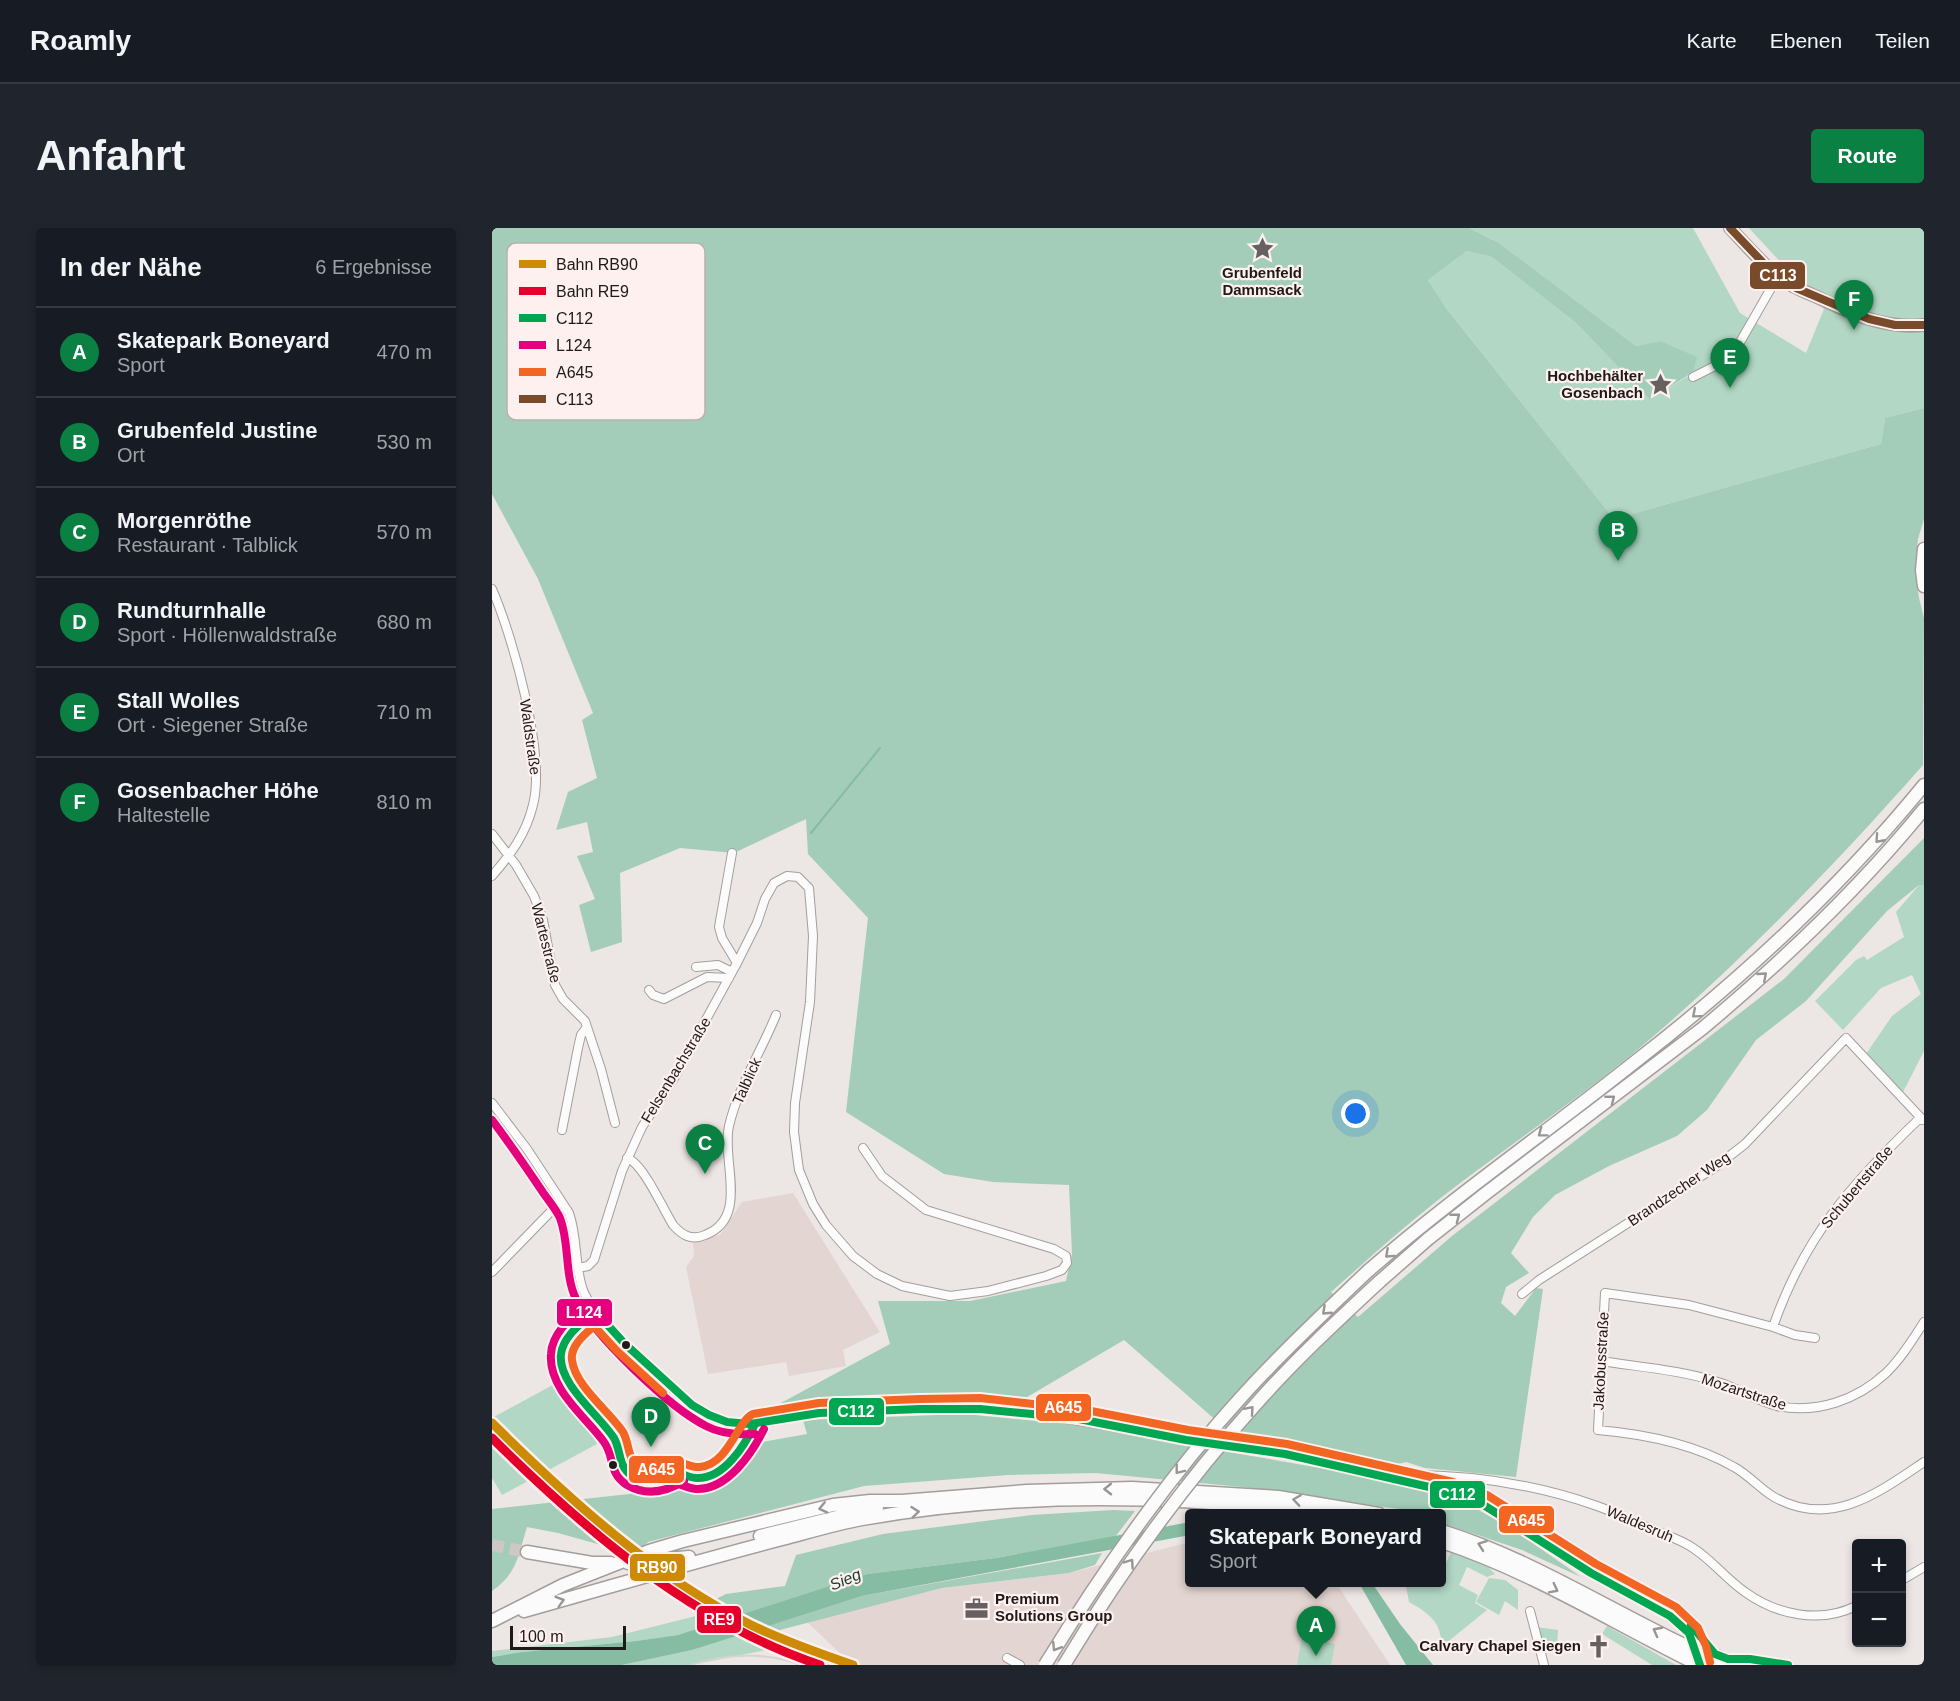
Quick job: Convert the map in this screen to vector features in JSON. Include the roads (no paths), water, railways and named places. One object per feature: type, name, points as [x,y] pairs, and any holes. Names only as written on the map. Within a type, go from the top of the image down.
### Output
[{"type":"highway","points":[[1924,549],[1922,570],[1924,586]]},
{"type":"highway","points":[[1045,1665],[1085,1600],[1134,1528],[1188,1459],[1252,1386],[1305,1331],[1368,1271],[1449,1203],[1635,1063],[1740,976],[1833,889],[1922,787]]},
{"type":"highway","points":[[1064,1665],[1099,1608],[1148,1537],[1200,1468],[1294,1364],[1379,1282],[1438,1231],[1739,998],[1833,910],[1924,810]]},
{"type":"highway","points":[[1904,833],[1924,816]]},
{"type":"highway","points":[[498,1618],[563,1585],[649,1551],[833,1505],[1027,1491],[1132,1488],[1278,1497],[1352,1509]]},
{"type":"highway","points":[[527,1552],[592,1563],[677,1563],[860,1520],[966,1506],[1078,1499],[1225,1503],[1276,1509]]},
{"type":"highway","points":[[498,1618],[636,1580],[677,1563],[816,1521],[902,1501]]},
{"type":"highway","points":[[1446,1532],[1527,1564],[1680,1643],[1731,1662]]},
{"type":"highway","points":[[1446,1543],[1522,1573],[1699,1665]]},
{"type":"main road","points":[[1730,228],[1778,276],[1794,287],[1865,319],[1900,326],[1924,325]]},
{"type":"street","points":[[1694,377],[1729,359],[1778,276]]},
{"type":"street","name":"Waldstraße","points":[[492,589],[505,625],[530,719],[537,775],[534,804],[529,820],[519,842],[492,876]]},
{"type":"street","name":"Wartestraße","points":[[492,834],[509,856],[540,909],[555,985],[563,999],[585,1021],[601,1069],[615,1123]]},
{"type":"street","points":[[732,853],[719,927],[722,938],[738,963]]},
{"type":"street","name":"Felsenbachstraße","points":[[578,1268],[588,1266],[594,1260],[627,1158],[642,1127],[697,1038],[738,963],[769,891],[774,883],[787,876],[798,877],[809,888],[813,936],[810,1002],[795,1103],[794,1132],[799,1170],[813,1204],[826,1225],[853,1256],[877,1274],[902,1286],[925,1292],[950,1296],[971,1294],[1062,1270],[1066,1263],[1066,1256],[1054,1249],[926,1210],[882,1176],[863,1148]]},
{"type":"street","points":[[696,968],[718,965],[730,975]]},
{"type":"street","points":[[649,990],[653,995],[664,999],[707,977],[730,975]]},
{"type":"street","name":"Talblick","points":[[627,1158],[633,1160],[641,1170],[679,1232],[685,1236],[698,1237],[717,1228],[727,1215],[731,1200],[729,1128],[742,1090],[776,1015]]},
{"type":"street","points":[[562,1130],[581,1035],[587,1028]]},
{"type":"street","name":"Brandzecher Weg","points":[[1522,1294],[1539,1280],[1714,1168],[1745,1144],[1846,1038],[1922,1119]]},
{"type":"street","points":[[492,1103],[527,1149],[561,1201],[573,1225],[578,1268],[589,1302],[608,1327],[692,1405],[709,1415],[727,1422],[755,1424],[819,1413],[980,1409],[1079,1419],[1186,1440],[1285,1454],[1406,1480],[1450,1492],[1482,1504],[1591,1574],[1659,1601],[1689,1622],[1713,1651],[1731,1662],[1788,1665]]},
{"type":"street","name":"Schubertstraße","points":[[1773,1327],[1789,1283],[1827,1218],[1878,1158],[1922,1119]]},
{"type":"street","points":[[492,1272],[561,1201]]},
{"type":"street","name":"Jakobusstraße","points":[[1773,1327],[1689,1305],[1605,1293],[1598,1430],[1633,1433],[1691,1449],[1737,1468],[1772,1496],[1786,1503],[1821,1510],[1838,1509],[1860,1501],[1924,1462]]},
{"type":"street","name":"Mozartstraße","points":[[1601,1362],[1680,1372],[1718,1382],[1774,1405],[1795,1409],[1820,1407],[1843,1401],[1886,1373],[1924,1322]]},
{"type":"street","points":[[1773,1327],[1795,1335],[1815,1338]]},
{"type":"street","name":"Waldesruh","points":[[1406,1480],[1410,1475],[1442,1475],[1498,1482],[1557,1494],[1598,1506],[1691,1546],[1745,1592],[1771,1607],[1791,1614],[1823,1615],[1838,1614],[1852,1608]]},
{"type":"street","points":[[1906,1578],[1924,1567]]},
{"type":"street","points":[[1613,1584],[1670,1616],[1684,1627],[1693,1640],[1699,1665]]},
{"type":"street","points":[[1530,1611],[1544,1665]]},
{"type":"street","points":[[1699,1665],[1713,1651]]},
{"type":"street","points":[[1007,1658],[1020,1665]]},
{"type":"street","points":[[1748,1665],[1765,1662]]},
{"type":"waterway","points":[[811,833],[880,748]]},
{"type":"tunnel","points":[[492,1545],[527,1552]]},
{"type":"railway","points":[[750,1635],[787,1655]]},
{"type":"railway","points":[[691,1665],[732,1656],[760,1656],[801,1665]]},
{"type":"rail line","name":"RB90","points":[[492,1423],[582,1508],[680,1583],[751,1625],[789,1642],[853,1665]]},
{"type":"rail line","name":"RE9","points":[[492,1438],[565,1507],[644,1571],[728,1625],[773,1647],[820,1665]]},
{"type":"place","name":"Grubenfeld Dammsack","points":[[1262,249]]},
{"type":"place","name":"Gosenbacher Höhe","points":[[1854,330]]},
{"type":"place","name":"Hochbehälter Gosenbach","points":[[1661,385]]},
{"type":"place","name":"Stall Wolles","points":[[1730,388]]},
{"type":"place","name":"Grubenfeld Justine","points":[[1618,561]]},
{"type":"place","name":"Morgenröthe","points":[[705,1174]]},
{"type":"place","name":"Rundturnhalle","points":[[651,1447]]},
{"type":"place","name":"Premium Solutions Group","points":[[977,1608]]},
{"type":"place","name":"Calvary Chapel Siegen","points":[[1599,1646]]},
{"type":"place","name":"Skatepark Boneyard","points":[[1316,1656]]},
{"type":"water label","name":"Sieg","points":[[845,1579]]}]
